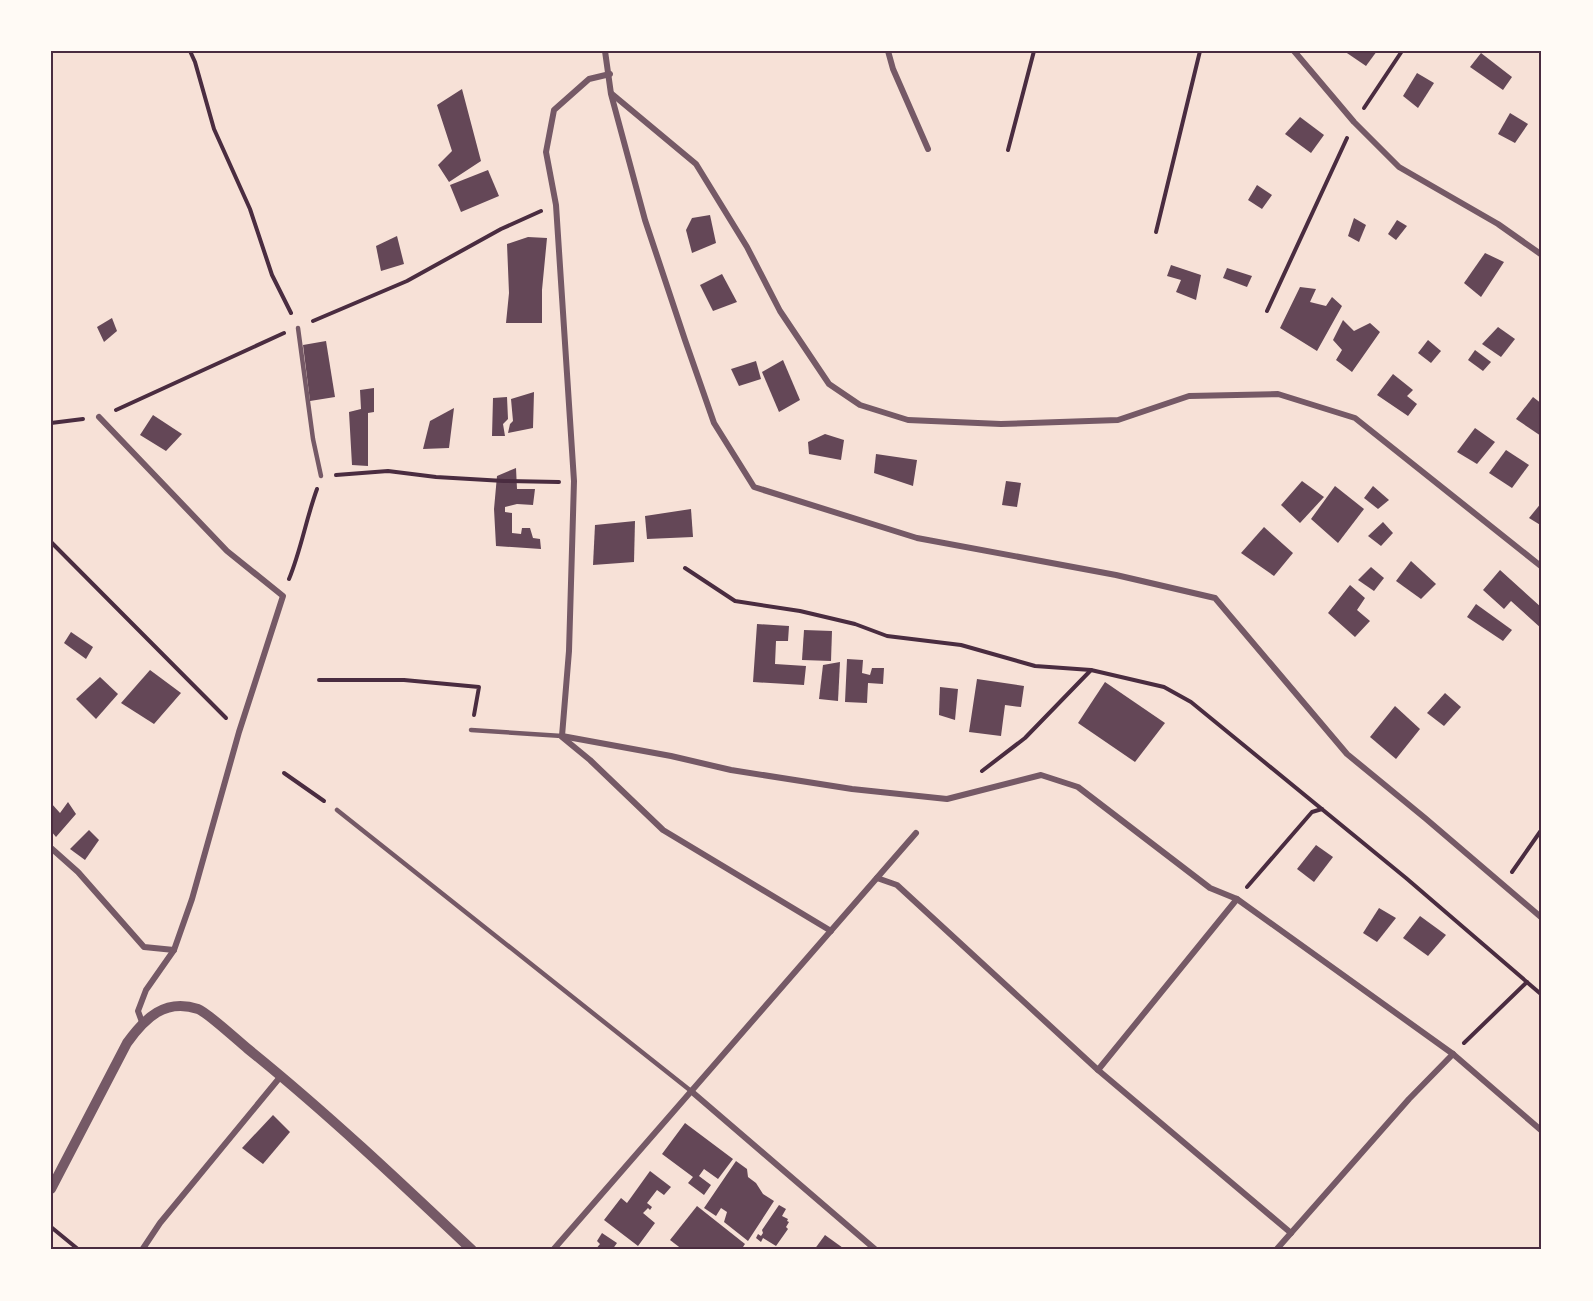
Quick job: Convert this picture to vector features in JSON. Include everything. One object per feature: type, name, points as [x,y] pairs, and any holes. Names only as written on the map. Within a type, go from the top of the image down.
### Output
[{"type":"street","points":[[604,51],[610,74],[611,94],[645,220],[714,423],[754,487],[917,538],[1116,575],[1215,598],[1347,754],[1542,918]]},
{"type":"street","points":[[888,51],[893,69],[928,149]]},
{"type":"street","points":[[1294,51],[1354,122],[1399,167],[1498,224],[1542,255]]},
{"type":"street","points":[[562,736],[569,651],[574,482],[556,205],[546,152],[555,110],[589,79],[610,74]]},
{"type":"street","points":[[611,94],[696,164],[747,247],[780,311],[828,384],[860,405],[908,420],[1001,423],[1118,420],[1189,396],[1278,394],[1355,418],[1542,567]]},
{"type":"street","points":[[99,417],[227,551],[283,596],[239,732],[192,899],[174,950],[146,990],[138,1011],[142,1022]]},
{"type":"street","points":[[562,736],[671,756],[731,770],[852,789],[947,799],[1041,775],[1078,786],[1210,888],[1237,899],[1453,1054],[1542,1131]]},
{"type":"street","points":[[562,736],[590,759],[663,830],[831,932]]},
{"type":"street","points":[[553,1250],[916,833]]},
{"type":"street","points":[[51,848],[78,872],[144,947],[174,950]]},
{"type":"street","points":[[876,878],[897,885],[1098,1070],[1291,1233]]},
{"type":"street","points":[[1098,1070],[1237,899]]},
{"type":"street","points":[[51,1189],[127,1043],[142,1022],[169,1005],[199,1009],[281,1076],[404,1185],[472,1250]]},
{"type":"street","points":[[1276,1250],[1409,1099],[1453,1054]]},
{"type":"street","points":[[142,1250],[160,1223],[281,1076]]},
{"type":"street","points":[[691,1091],[876,1250]]},
{"type":"lane","points":[[298,328],[313,439],[321,476]]},
{"type":"lane","points":[[471,730],[562,736]]},
{"type":"lane","points":[[337,810],[691,1091]]},
{"type":"path","points":[[190,51],[214,129],[250,209],[272,274],[298,328]]},
{"type":"path","points":[[1008,150],[1034,51]]},
{"type":"path","points":[[1156,232],[1200,51]]},
{"type":"path","points":[[1267,312],[1354,122],[1402,51]]},
{"type":"path","points":[[283,596],[297,560],[308,513],[321,476],[388,471],[436,477],[574,482]]},
{"type":"path","points":[[51,542],[239,732]]},
{"type":"path","points":[[685,568],[735,601],[800,611],[855,624],[887,636],[961,645],[1035,666],[1091,670],[1164,687],[1191,702],[1406,878],[1542,995]]},
{"type":"path","points":[[981,772],[1025,738],[1091,670]]},
{"type":"path","points":[[320,680],[404,680],[478,687],[471,730]]},
{"type":"path","points":[[284,773],[337,810]]},
{"type":"path","points":[[1237,899],[1272,855],[1312,812],[1322,809]]},
{"type":"path","points":[[1503,885],[1542,829]]},
{"type":"path","points":[[1453,1054],[1527,982]]},
{"type":"path","points":[[51,1227],[79,1250]]},
{"type":"building","points":[[1344,51],[1377,51],[1366,66]]},
{"type":"building","points":[[1481,53],[1512,77],[1503,90],[1470,67]]},
{"type":"building","points":[[1417,73],[1434,83],[1418,108],[1403,96]]},
{"type":"building","points":[[462,89],[481,161],[449,182],[438,165],[452,151],[437,105]]},
{"type":"building","points":[[1510,113],[1528,124],[1515,143],[1498,134]]},
{"type":"building","points":[[1300,117],[1324,135],[1311,153],[1285,134]]},
{"type":"building","points":[[488,170],[499,196],[461,212],[450,185]]},
{"type":"building","points":[[1257,185],[1272,195],[1262,209],[1248,200]]},
{"type":"building","points":[[710,215],[716,243],[692,253],[686,230],[692,218]]},
{"type":"building","points":[[1354,218],[1366,225],[1359,242],[1348,236]]},
{"type":"building","points":[[1397,220],[1407,226],[1396,240],[1388,234]]},
{"type":"building","points":[[397,236],[404,264],[381,271],[376,246]]},
{"type":"building","points":[[528,237],[547,238],[542,290],[542,323],[506,323],[509,293],[507,244]]},
{"type":"building","points":[[1485,253],[1504,262],[1481,297],[1464,283]]},
{"type":"building","points":[[1171,265],[1201,275],[1196,300],[1176,292],[1181,280],[1167,276]]},
{"type":"building","points":[[1227,268],[1252,276],[1247,287],[1223,278]]},
{"type":"building","points":[[722,274],[737,302],[713,311],[700,285]]},
{"type":"building","points":[[1300,287],[1316,289],[1310,302],[1326,306],[1332,297],[1342,306],[1317,351],[1280,328]]},
{"type":"building","points":[[112,318],[117,331],[104,342],[97,327]]},
{"type":"building","points":[[1343,320],[1354,331],[1370,323],[1380,332],[1352,372],[1336,360],[1342,350],[1333,340]]},
{"type":"building","points":[[1498,327],[1515,339],[1501,357],[1482,344]]},
{"type":"building","points":[[1428,340],[1441,351],[1431,363],[1418,353]]},
{"type":"building","points":[[326,341],[335,397],[310,401],[303,345]]},
{"type":"building","points":[[1475,350],[1491,362],[1483,371],[1468,360]]},
{"type":"building","points":[[783,360],[800,400],[779,412],[762,372]]},
{"type":"building","points":[[756,361],[761,379],[739,386],[731,369]]},
{"type":"building","points":[[1393,374],[1413,390],[1407,396],[1417,404],[1408,416],[1377,395]]},
{"type":"building","points":[[374,388],[374,412],[368,413],[368,466],[352,465],[349,412],[361,409],[360,390]]},
{"type":"building","points":[[534,392],[533,428],[508,433],[513,421],[511,399]]},
{"type":"building","points":[[507,397],[508,419],[503,424],[505,436],[492,436],[493,398]]},
{"type":"building","points":[[1533,397],[1542,404],[1541,436],[1516,419]]},
{"type":"building","points":[[454,408],[449,448],[423,449],[430,421]]},
{"type":"building","points":[[153,415],[182,434],[166,451],[140,435]]},
{"type":"building","points":[[1475,428],[1495,442],[1477,464],[1457,452]]},
{"type":"building","points":[[825,434],[844,440],[841,460],[809,454],[808,442]]},
{"type":"building","points":[[1506,450],[1529,465],[1512,488],[1489,473]]},
{"type":"building","points":[[876,454],[917,460],[913,486],[874,473]]},
{"type":"building","points":[[516,468],[517,489],[535,489],[533,505],[517,504],[505,507],[505,512],[512,513],[512,533],[521,534],[522,528],[530,528],[533,538],[540,539],[541,549],[496,546],[494,509],[497,476]]},
{"type":"building","points":[[1006,481],[1021,483],[1017,507],[1002,505]]},
{"type":"building","points":[[1302,481],[1324,497],[1300,523],[1281,505]]},
{"type":"building","points":[[1335,486],[1364,509],[1338,543],[1311,519]]},
{"type":"building","points":[[1373,486],[1389,500],[1378,509],[1364,498]]},
{"type":"building","points":[[1542,502],[1542,526],[1529,518]]},
{"type":"building","points":[[691,509],[693,537],[647,539],[645,516]]},
{"type":"building","points":[[635,521],[634,562],[593,565],[595,525]]},
{"type":"building","points":[[1383,522],[1393,533],[1381,546],[1368,536]]},
{"type":"building","points":[[1264,527],[1293,553],[1274,576],[1241,553]]},
{"type":"building","points":[[1411,561],[1436,584],[1421,599],[1396,581]]},
{"type":"building","points":[[1371,567],[1384,578],[1374,591],[1358,580]]},
{"type":"building","points":[[1500,570],[1542,608],[1542,629],[1511,601],[1504,609],[1483,590]]},
{"type":"building","points":[[1350,585],[1365,598],[1357,610],[1370,621],[1355,637],[1328,613]]},
{"type":"building","points":[[1476,604],[1512,630],[1503,641],[1467,617]]},
{"type":"building","points":[[757,624],[789,626],[788,641],[776,641],[775,664],[806,666],[804,685],[753,682]]},
{"type":"building","points":[[804,630],[832,631],[831,661],[802,660]]},
{"type":"building","points":[[71,632],[93,647],[86,659],[64,643]]},
{"type":"building","points":[[847,659],[863,660],[862,673],[870,675],[872,668],[884,668],[883,684],[868,683],[867,703],[845,702]]},
{"type":"building","points":[[840,662],[838,701],[819,699],[823,665]]},
{"type":"building","points":[[150,670],[181,693],[154,724],[121,703]]},
{"type":"building","points":[[100,677],[118,694],[96,719],[76,699]]},
{"type":"building","points":[[977,679],[1024,686],[1021,707],[1005,705],[1001,736],[969,732]]},
{"type":"building","points":[[1105,682],[1165,723],[1135,762],[1078,723]]},
{"type":"building","points":[[940,687],[958,689],[955,720],[939,715]]},
{"type":"building","points":[[1445,693],[1461,707],[1444,726],[1427,713]]},
{"type":"building","points":[[1395,706],[1420,729],[1396,759],[1370,737]]},
{"type":"building","points":[[68,802],[76,814],[56,837],[51,831],[51,803],[60,813]]},
{"type":"building","points":[[89,830],[99,840],[85,860],[70,849]]},
{"type":"building","points":[[1316,845],[1333,857],[1314,882],[1297,869]]},
{"type":"building","points":[[1379,908],[1396,918],[1377,942],[1363,933]]},
{"type":"building","points":[[1420,916],[1446,935],[1428,956],[1403,938]]},
{"type":"building","points":[[273,1115],[290,1132],[263,1164],[242,1148]]},
{"type":"building","points":[[685,1123],[733,1159],[718,1179],[704,1169],[699,1176],[711,1185],[704,1195],[688,1183],[693,1177],[662,1154]]},
{"type":"building","points":[[736,1161],[747,1169],[748,1177],[756,1183],[763,1194],[774,1201],[748,1241],[724,1222],[727,1212],[721,1208],[716,1216],[704,1208]]},
{"type":"building","points":[[650,1171],[671,1187],[664,1195],[657,1190],[647,1203],[652,1207],[643,1213],[655,1223],[638,1246],[604,1220],[621,1198],[627,1203]]},
{"type":"building","points":[[779,1205],[786,1209],[782,1216],[788,1219],[786,1227],[788,1229],[776,1246],[763,1238],[761,1242],[756,1238],[758,1234],[761,1236],[762,1230]]},
{"type":"building","points":[[697,1206],[745,1244],[741,1250],[683,1250],[670,1240]]},
{"type":"building","points":[[602,1233],[617,1243],[612,1250],[595,1250],[600,1244],[597,1241]]},
{"type":"building","points":[[825,1235],[843,1248],[842,1250],[814,1250]]}]
